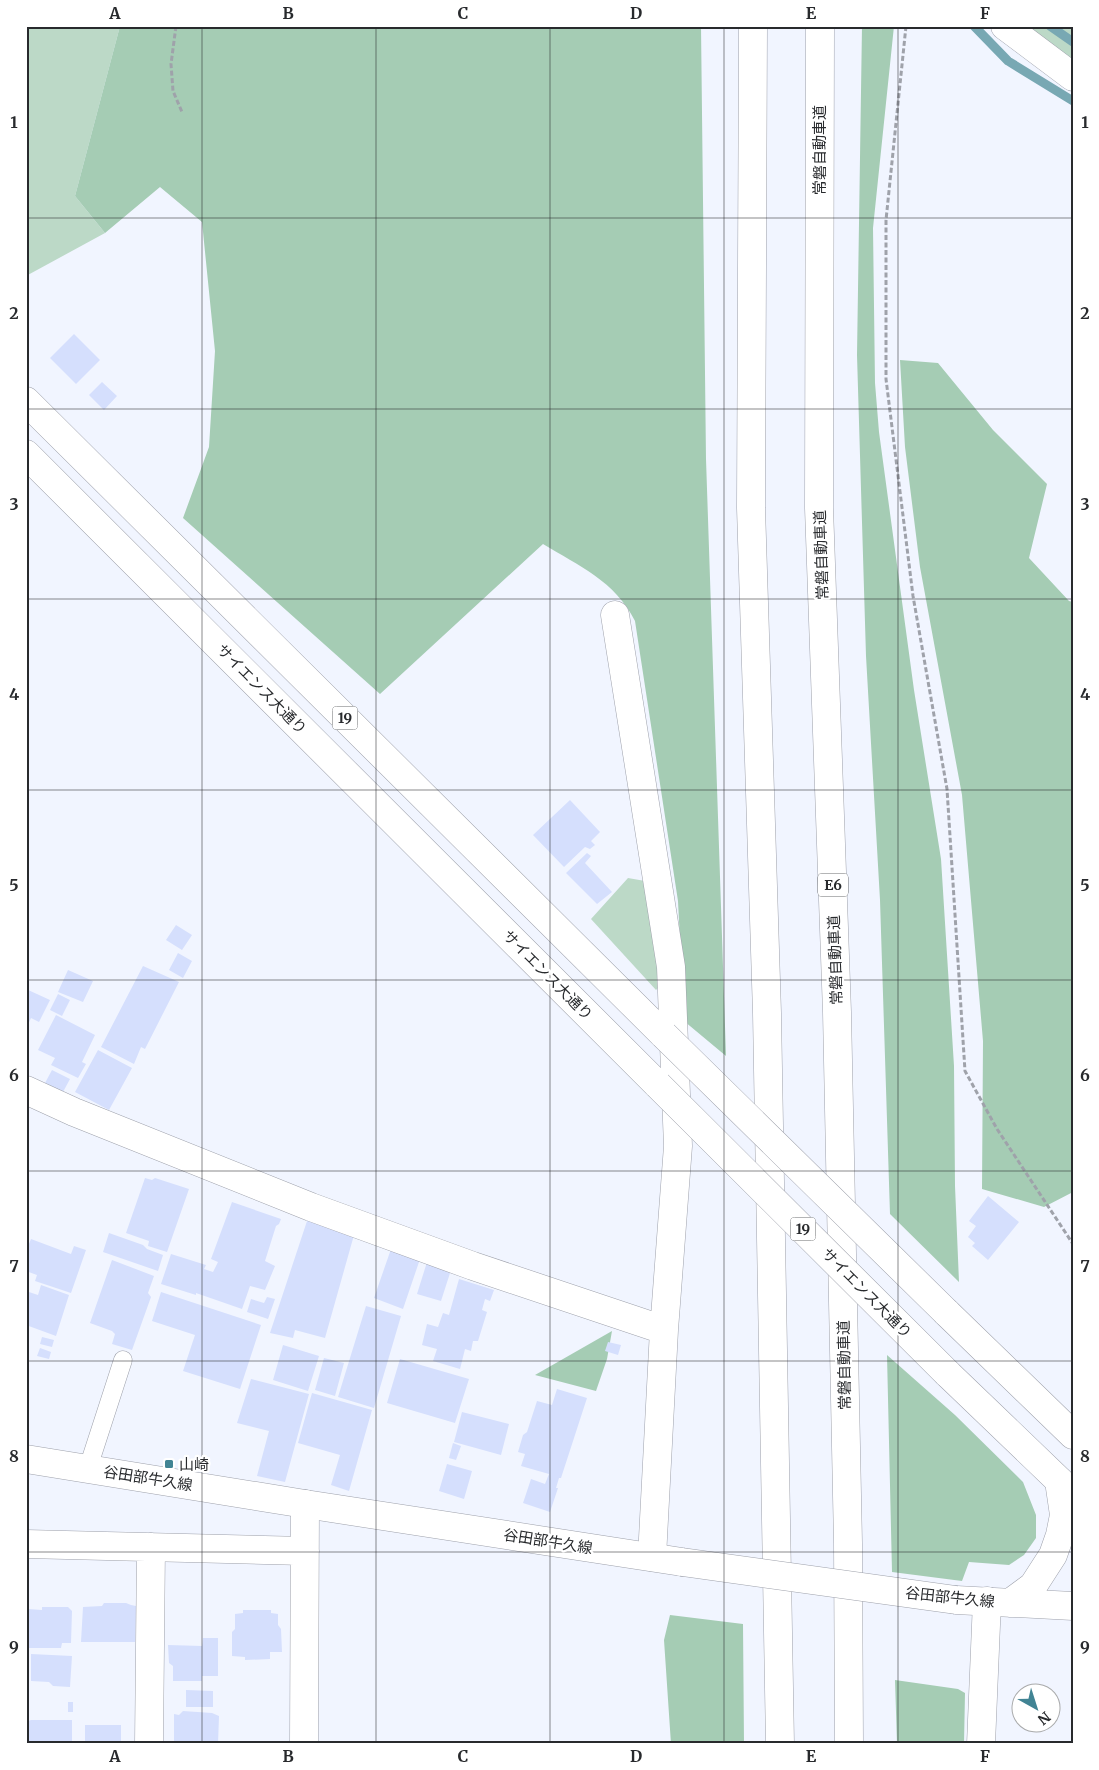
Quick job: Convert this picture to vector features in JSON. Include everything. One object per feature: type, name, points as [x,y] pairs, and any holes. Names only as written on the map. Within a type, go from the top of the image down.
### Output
[{"type":"main road","points":[[753,26],[751,508],[767,1023],[780,1744]]},
{"type":"main road","name":"常磐自動車道","points":[[820,26],[819,508],[837,1012],[848,1543],[849,1744]]},
{"type":"main road","points":[[1005,26],[1073,77]]},
{"type":"main road","name":"19","points":[[26,401],[664,1035],[1073,1435]]},
{"type":"main road","name":"サイエンス大通り","points":[[26,454],[947,1373],[1066,1487]]},
{"type":"main road","points":[[615,615],[672,968],[678,1146],[664,1330],[652,1557]]},
{"type":"main road","points":[[26,1090],[74,1112],[311,1207],[473,1266],[664,1330]]},
{"type":"main road","name":"谷田部牛久線","points":[[26,1459],[682,1562],[956,1600],[1073,1606]]},
{"type":"main road","points":[[981,1744],[998,1602],[1033,1586],[1053,1556],[1060,1536],[1064,1515],[1066,1487]]},
{"type":"main road","points":[[304,1744],[305,1504]]},
{"type":"main road","points":[[26,1544],[305,1552]]},
{"type":"main road","points":[[149,1744],[151,1547]]},
{"type":"lane","points":[[88,1468],[123,1360]]},
{"type":"path","points":[[176,26],[171,64],[173,91],[182,112]]},
{"type":"path","points":[[906,26],[886,220],[886,379],[913,596],[947,789],[965,1071],[997,1129],[1073,1244]]},
{"type":"green space","points":[[26,26],[120,26],[75,196],[105,233],[26,276]]},
{"type":"green space","points":[[120,26],[701,26],[706,459],[726,1056],[684,1021],[678,901],[635,621],[627,607],[607,585],[583,567],[543,544],[380,694],[183,518],[209,447],[215,351],[202,222],[160,187],[105,233],[75,196]]},
{"type":"green space","points":[[862,26],[894,26],[873,228],[875,383],[879,432],[914,690],[941,859],[954,1066],[955,1186],[959,1282],[890,1214],[880,900],[866,656],[857,355]]},
{"type":"green space","points":[[1028,26],[1068,26],[1073,30],[1073,61]]},
{"type":"green space","points":[[900,360],[938,363],[993,430],[1047,484],[1029,558],[1069,601],[1073,602],[1073,1192],[1044,1207],[982,1189],[983,1041],[962,795],[920,567],[905,447]]},
{"type":"green space","points":[[628,878],[645,881],[660,986],[656,990],[591,919]]},
{"type":"green space","points":[[612,1331],[607,1359],[596,1391],[535,1375]]},
{"type":"green space","points":[[887,1355],[955,1415],[1023,1482],[1036,1515],[1036,1538],[1024,1555],[1009,1565],[969,1562],[962,1581],[892,1572]]},
{"type":"green space","points":[[670,1615],[743,1624],[744,1744],[671,1744],[664,1640]]},
{"type":"green space","points":[[895,1680],[958,1689],[965,1693],[964,1744],[897,1744]]},
{"type":"building","points":[[74,334],[100,360],[76,384],[50,358]]},
{"type":"building","points":[[102,382],[117,396],[104,410],[89,395]]},
{"type":"building","points":[[570,800],[600,832],[591,841],[595,845],[590,849],[585,847],[564,867],[533,835]]},
{"type":"building","points":[[587,853],[591,856],[585,863],[612,892],[597,904],[566,873]]},
{"type":"building","points":[[176,925],[192,935],[182,950],[166,940]]},
{"type":"building","points":[[178,953],[192,961],[183,978],[169,970]]},
{"type":"building","points":[[143,966],[179,982],[145,1049],[141,1047],[134,1064],[101,1047]]},
{"type":"building","points":[[68,970],[93,981],[83,1002],[58,992]]},
{"type":"building","points":[[26,989],[50,1000],[39,1022],[31,1018],[26,1029]]},
{"type":"building","points":[[58,994],[70,1000],[62,1016],[50,1010]]},
{"type":"building","points":[[56,1015],[95,1035],[82,1062],[86,1064],[78,1078],[51,1065],[55,1058],[38,1050]]},
{"type":"building","points":[[98,1050],[132,1068],[109,1110],[75,1092]]},
{"type":"building","points":[[52,1070],[70,1079],[63,1092],[45,1083]]},
{"type":"building","points":[[145,1178],[152,1180],[155,1178],[189,1189],[167,1252],[148,1246],[149,1241],[126,1233]]},
{"type":"building","points":[[988,1196],[1019,1222],[988,1260],[972,1246],[975,1243],[968,1237],[976,1226],[969,1221]]},
{"type":"building","points":[[232,1202],[281,1219],[276,1226],[265,1261],[275,1266],[265,1290],[250,1286],[242,1309],[196,1293],[196,1295],[161,1284],[171,1254],[206,1265],[204,1269],[213,1272],[218,1262],[211,1259]]},
{"type":"building","points":[[308,1218],[354,1235],[325,1338],[295,1330],[293,1338],[270,1333]]},
{"type":"building","points":[[109,1233],[143,1245],[147,1249],[163,1255],[158,1271],[103,1252]]},
{"type":"building","points":[[31,1239],[71,1254],[74,1246],[86,1250],[71,1293],[35,1281],[37,1275],[26,1271],[26,1251]]},
{"type":"building","points":[[391,1249],[420,1259],[403,1309],[374,1298]]},
{"type":"building","points":[[112,1260],[154,1276],[148,1293],[151,1297],[132,1350],[112,1344],[115,1334],[112,1331],[90,1323]]},
{"type":"building","points":[[427,1262],[451,1270],[441,1301],[417,1294]]},
{"type":"building","points":[[459,1279],[494,1290],[490,1301],[485,1299],[482,1310],[487,1312],[478,1341],[473,1341],[471,1351],[465,1349],[460,1369],[433,1361],[437,1349],[422,1345],[427,1324],[438,1327],[443,1313],[449,1315]]},
{"type":"building","points":[[41,1285],[69,1295],[56,1336],[26,1325],[26,1291],[38,1295]]},
{"type":"building","points":[[161,1292],[261,1325],[240,1389],[183,1371],[195,1335],[152,1321]]},
{"type":"building","points":[[267,1297],[275,1299],[268,1319],[247,1312],[251,1299],[264,1303]]},
{"type":"building","points":[[366,1306],[401,1316],[374,1408],[338,1397]]},
{"type":"building","points":[[42,1337],[54,1340],[52,1347],[40,1344]]},
{"type":"building","points":[[608,1342],[621,1345],[618,1355],[605,1351]]},
{"type":"building","points":[[283,1345],[319,1356],[308,1391],[273,1380]]},
{"type":"building","points":[[40,1348],[51,1352],[49,1359],[37,1356]]},
{"type":"building","points":[[324,1358],[344,1363],[335,1396],[315,1390]]},
{"type":"building","points":[[400,1359],[469,1379],[455,1423],[387,1403]]},
{"type":"building","points":[[251,1379],[309,1394],[285,1482],[257,1476],[269,1431],[237,1423]]},
{"type":"building","points":[[557,1389],[587,1398],[561,1478],[559,1478],[556,1488],[558,1488],[550,1512],[523,1503],[531,1479],[545,1484],[549,1474],[521,1466],[525,1454],[518,1452],[537,1401],[552,1405]]},
{"type":"building","points":[[312,1393],[372,1410],[349,1491],[331,1485],[340,1455],[298,1443]]},
{"type":"building","points":[[462,1412],[509,1424],[501,1455],[454,1442]]},
{"type":"building","points":[[453,1443],[461,1446],[456,1460],[449,1458]]},
{"type":"building","points":[[447,1464],[472,1471],[464,1499],[439,1491]]},
{"type":"building","points":[[104,1603],[126,1603],[136,1606],[135,1642],[81,1642],[83,1607],[102,1606]]},
{"type":"building","points":[[42,1607],[68,1607],[72,1611],[71,1643],[62,1643],[61,1648],[26,1648],[28,1609],[42,1610]]},
{"type":"building","points":[[243,1610],[271,1610],[271,1613],[278,1614],[282,1652],[270,1652],[270,1659],[245,1660],[245,1657],[232,1656],[232,1632],[235,1629],[235,1614],[243,1613]]},
{"type":"building","points":[[203,1638],[218,1638],[218,1676],[202,1676],[202,1681],[173,1681],[173,1666],[169,1663],[168,1645],[202,1646]]},
{"type":"building","points":[[31,1654],[72,1656],[70,1687],[53,1686],[49,1682],[31,1681]]},
{"type":"building","points":[[186,1690],[213,1691],[213,1707],[186,1707]]},
{"type":"building","points":[[68,1702],[73,1702],[73,1712],[68,1712]]},
{"type":"building","points":[[183,1711],[212,1713],[219,1716],[218,1744],[174,1744],[174,1714],[179,1715]]},
{"type":"building","points":[[31,1720],[72,1720],[72,1744],[26,1744],[26,1722]]},
{"type":"building","points":[[85,1725],[121,1725],[121,1744],[85,1744]]},
{"type":"waterway","points":[[974,26],[1008,61],[1073,101]]},
{"type":"waterway","points":[[1050,26],[1073,42]]},
{"type":"place","name":"山崎","points":[[169,1464]]}]
